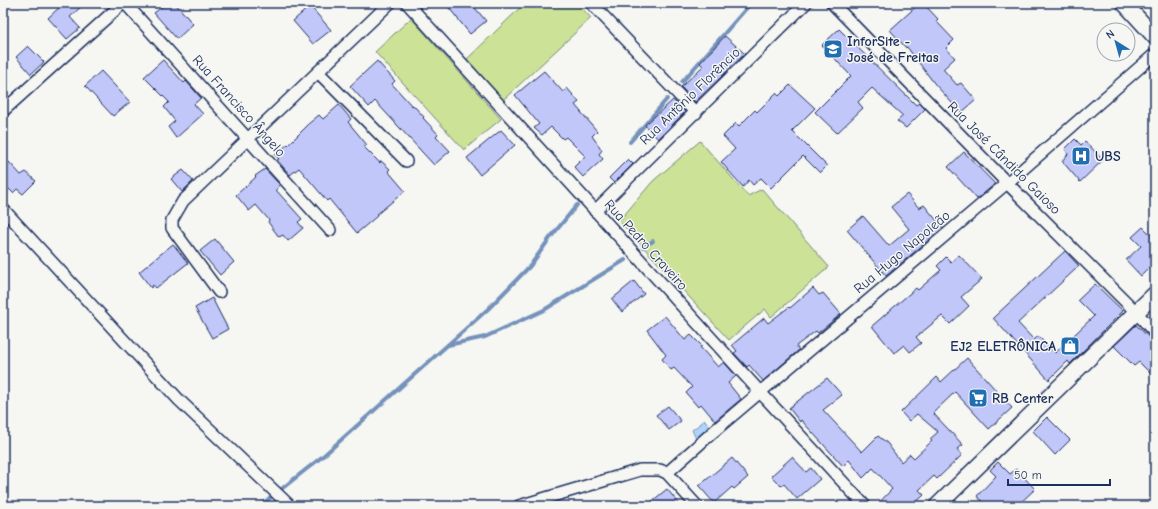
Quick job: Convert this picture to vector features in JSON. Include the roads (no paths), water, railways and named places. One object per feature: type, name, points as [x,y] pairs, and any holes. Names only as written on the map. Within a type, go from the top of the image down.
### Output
[{"type":"main road","points":[[1124,3],[1155,37]]},
{"type":"main road","points":[[937,506],[1155,294]]},
{"type":"street","points":[[3,111],[124,3]]},
{"type":"street","name":"Rua Francisco Ângelo","points":[[124,3],[330,230]]},
{"type":"street","points":[[219,292],[172,228],[172,220],[183,201],[390,3]]},
{"type":"street","name":"Rua Pedro Craveiro","points":[[407,3],[865,506]]},
{"type":"street","points":[[591,3],[696,113]]},
{"type":"street","name":"Rua Antônio Florêncio","points":[[595,210],[696,113],[806,3]]},
{"type":"street","name":"Rua José Cândido Gaioso","points":[[832,3],[1155,333]]},
{"type":"street","name":"Rua Hugo Napoleão","points":[[667,474],[760,392],[1007,183],[1155,54]]},
{"type":"street","points":[[318,72],[406,161]]},
{"type":"street","points":[[3,209],[179,400],[290,506]]},
{"type":"street","points":[[518,506],[640,470],[660,470],[667,474],[697,506]]},
{"type":"water","points":[[705,420],[713,432],[697,441],[692,430]]},
{"type":"waterway","points":[[682,82],[751,3]]},
{"type":"waterway","points":[[630,142],[667,99]]},
{"type":"waterway","points":[[260,506],[323,456],[488,309],[530,266],[550,238],[577,205]]},
{"type":"waterway","points":[[643,247],[653,241]]},
{"type":"waterway","points":[[448,345],[485,337],[544,310],[625,260]]},
{"type":"place","name":"InforSite - José de Freitas","points":[[833,49]]},
{"type":"place","name":"UBS","points":[[1081,156]]},
{"type":"place","name":"EJ2 ELETRÔNICA","points":[[1070,346]]},
{"type":"place","name":"RB Center","points":[[978,398]]}]
